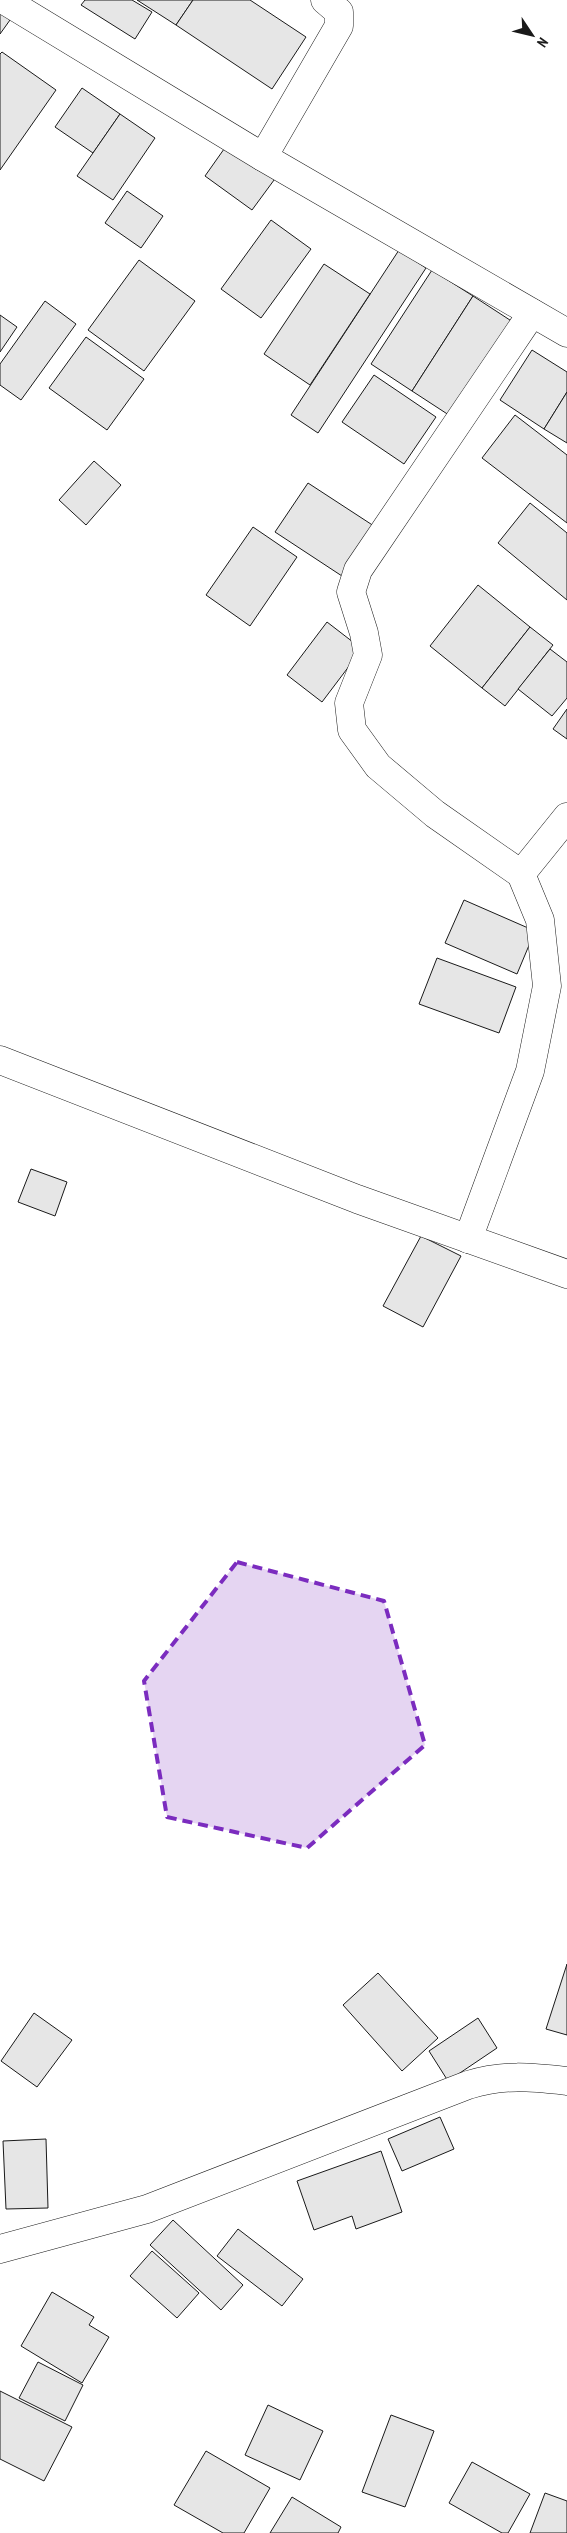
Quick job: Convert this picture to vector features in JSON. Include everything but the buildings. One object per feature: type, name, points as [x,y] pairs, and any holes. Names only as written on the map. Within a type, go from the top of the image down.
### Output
[{"type":"street","points":[[4,0],[263,157],[567,333]]},
{"type":"street","points":[[325,0],[339,12],[339,26]]},
{"type":"street","points":[[263,157],[339,26],[359,0]]},
{"type":"street","points":[[468,1239],[530,1071],[547,986],[540,920],[521,874],[435,814],[378,766],[352,730],[349,703],[368,654],[364,633],[350,592],[358,570],[532,313]]},
{"type":"street","points":[[521,874],[567,817]]},
{"type":"street","points":[[0,1060],[357,1199],[567,1274]]},
{"type":"street","points":[[0,2249],[147,2209],[484,2080],[522,2076],[567,2081]]},
{"type":"highlighted area","points":[[237,1562],[384,1601],[425,1745],[307,1848],[167,1817],[144,1681]]}]
